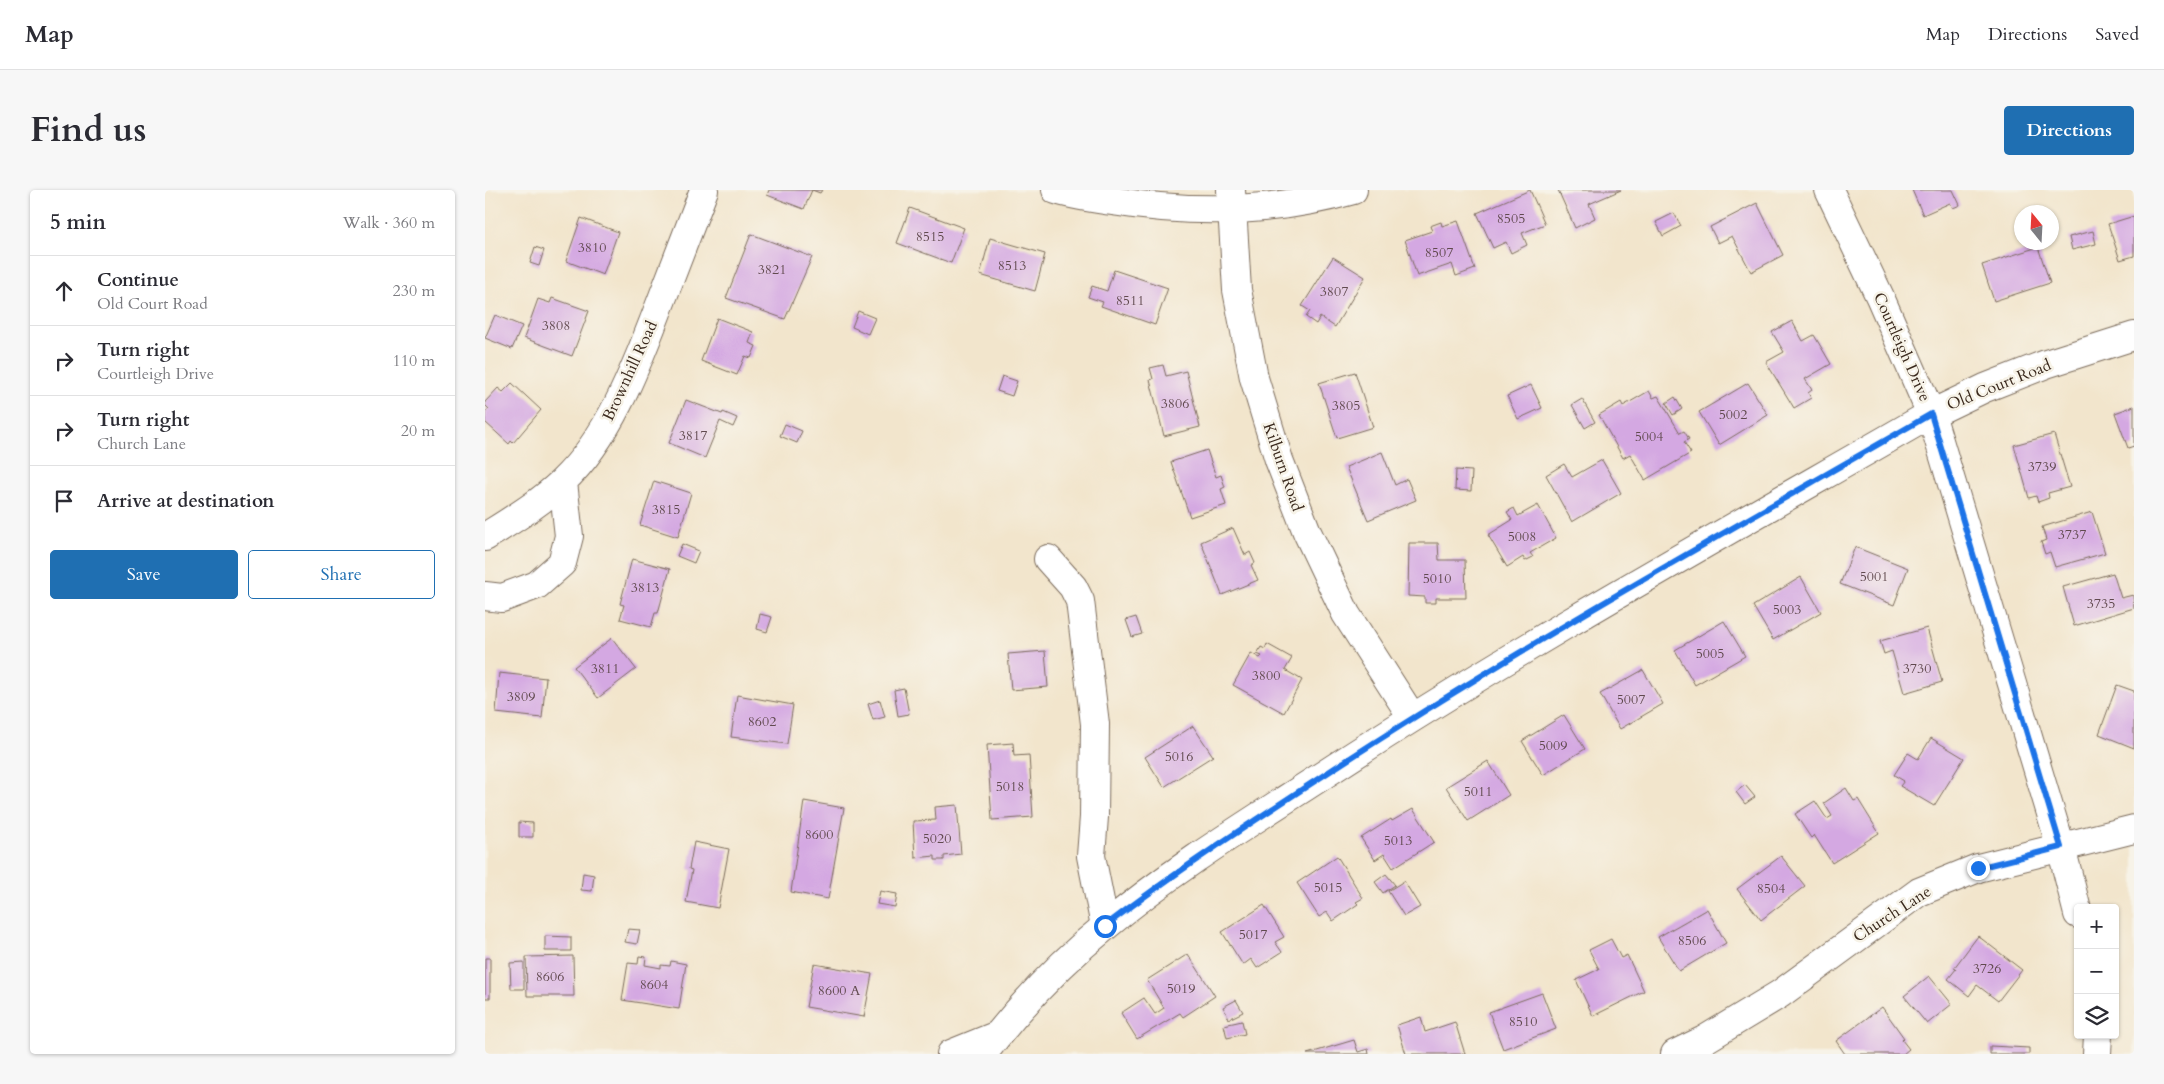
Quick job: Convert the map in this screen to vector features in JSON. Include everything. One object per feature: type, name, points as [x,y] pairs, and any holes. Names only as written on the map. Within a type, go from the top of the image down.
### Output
[{"type":"street","name":"Brownhill Road","points":[[485,537],[524,513],[563,482],[587,454],[617,406],[642,350],[705,190]]},
{"type":"street","points":[[1056,190],[1146,206],[1231,200],[1285,205],[1353,190]]},
{"type":"street","name":"Courtleigh Drive","points":[[1829,190],[1880,297],[1931,414],[2061,847],[2075,904]]},
{"type":"street","name":"Kilburn Road","points":[[1231,200],[1237,290],[1252,368],[1279,460],[1307,532],[1346,614],[1412,717]]},
{"type":"street","name":"Old Court Road","points":[[991,1044],[1049,978],[1105,926],[1184,866],[1412,717],[1559,629],[1931,414],[1985,388],[2047,364],[2134,336]]},
{"type":"street","points":[[485,596],[501,598],[537,585],[561,563],[569,536],[563,482]]},
{"type":"street","points":[[1048,559],[1073,587],[1080,601],[1095,724],[1094,817],[1091,856],[1105,926]]},
{"type":"street","name":"Church Lane","points":[[1675,1054],[1704,1040],[1780,994],[1919,892],[1978,868],[2134,829]]},
{"type":"street","points":[[2097,1054],[2098,1039]]},
{"type":"street","points":[[951,1054],[991,1044]]},
{"type":"building","points":[[769,190],[812,190],[804,209],[767,195]]},
{"type":"building","points":[[1530,190],[1545,224],[1522,233],[1527,245],[1511,253],[1506,242],[1493,248],[1477,213]]},
{"type":"building","points":[[1558,190],[1621,190],[1589,204],[1595,218],[1575,228]]},
{"type":"building","points":[[1912,190],[1953,190],[1960,205],[1953,208],[1950,203],[1923,215]]},
{"type":"building","points":[[1757,203],[1783,255],[1751,272],[1732,236],[1718,243],[1710,227]]},
{"type":"building","points":[[910,208],[964,228],[951,263],[897,243]]},
{"type":"building","points":[[1674,213],[1681,226],[1663,236],[1656,222]]},
{"type":"building","points":[[2134,216],[2134,256],[2120,260],[2108,224]]},
{"type":"building","points":[[581,218],[618,232],[603,275],[566,261]]},
{"type":"building","points":[[1458,221],[1475,269],[1456,276],[1452,264],[1417,276],[1405,240],[1432,231],[1430,226],[1441,222],[1442,226]]},
{"type":"building","points":[[2093,231],[2096,244],[2072,250],[2069,237]]},
{"type":"building","points":[[751,234],[812,257],[785,319],[726,298]]},
{"type":"building","points":[[990,238],[1045,254],[1035,291],[980,275]]},
{"type":"building","points":[[535,247],[544,250],[539,266],[530,263]]},
{"type":"building","points":[[2029,250],[2039,250],[2050,283],[1994,301],[1982,265]]},
{"type":"building","points":[[1333,257],[1365,277],[1335,327],[1320,317],[1316,324],[1306,317],[1310,311],[1302,306]]},
{"type":"building","points":[[1114,270],[1168,288],[1155,325],[1101,306],[1103,302],[1088,297],[1092,286],[1107,291]]},
{"type":"building","points":[[552,298],[589,311],[572,356],[524,338],[538,299],[550,303]]},
{"type":"building","points":[[858,311],[875,318],[868,334],[852,327]]},
{"type":"building","points":[[495,315],[522,326],[512,349],[485,338]]},
{"type":"building","points":[[717,318],[753,332],[749,343],[756,346],[751,358],[745,356],[737,375],[701,361]]},
{"type":"building","points":[[1792,321],[1803,341],[1814,335],[1831,364],[1805,379],[1812,390],[1808,393],[1811,398],[1794,408],[1766,362],[1784,352],[1772,332]]},
{"type":"building","points":[[1163,365],[1166,376],[1186,371],[1200,427],[1164,436],[1150,380],[1153,379],[1150,368]]},
{"type":"building","points":[[1355,372],[1373,427],[1337,438],[1319,383]]},
{"type":"building","points":[[1002,376],[1017,381],[1012,396],[997,391]]},
{"type":"building","points":[[512,383],[541,410],[513,443],[511,441],[509,444],[485,422],[485,412],[489,409],[485,402],[498,388],[503,392]]},
{"type":"building","points":[[1748,383],[1768,415],[1719,445],[1699,412]]},
{"type":"building","points":[[1531,385],[1542,408],[1518,419],[1507,396]]},
{"type":"building","points":[[1649,391],[1653,398],[1658,396],[1680,433],[1684,431],[1689,439],[1684,442],[1691,453],[1645,480],[1630,454],[1623,458],[1599,415],[1621,402],[1623,406]]},
{"type":"building","points":[[1675,397],[1682,409],[1673,415],[1666,403]]},
{"type":"building","points":[[1582,399],[1595,422],[1585,428],[1572,405]]},
{"type":"building","points":[[686,400],[737,418],[733,427],[720,421],[705,458],[669,443]]},
{"type":"building","points":[[2134,406],[2134,446],[2128,448],[2115,413]]},
{"type":"building","points":[[785,424],[802,431],[797,443],[780,436]]},
{"type":"building","points":[[2054,434],[2070,487],[2048,493],[2049,498],[2038,502],[2036,496],[2029,498],[2014,445]]},
{"type":"building","points":[[1207,450],[1216,477],[1221,475],[1225,487],[1221,489],[1226,505],[1190,517],[1171,462]]},
{"type":"building","points":[[1382,452],[1395,485],[1407,479],[1416,500],[1368,520],[1346,467]]},
{"type":"building","points":[[1602,460],[1621,493],[1572,522],[1546,475],[1564,464],[1572,477]]},
{"type":"building","points":[[1456,470],[1472,471],[1471,491],[1455,490]]},
{"type":"building","points":[[654,481],[691,493],[678,537],[640,525]]},
{"type":"building","points":[[1538,505],[1556,538],[1530,553],[1533,557],[1525,561],[1523,557],[1507,567],[1488,535],[1512,520],[1507,512],[1514,508],[1518,516]]},
{"type":"building","points":[[2092,512],[2105,553],[2055,567],[2050,552],[2045,554],[2041,542],[2046,540],[2042,527]]},
{"type":"building","points":[[1233,528],[1245,555],[1250,552],[1255,563],[1251,565],[1258,580],[1222,595],[1201,542]]},
{"type":"building","points":[[1409,543],[1438,543],[1439,560],[1465,560],[1466,598],[1436,598],[1436,603],[1425,603],[1425,597],[1408,596]]},
{"type":"building","points":[[682,544],[699,551],[694,563],[677,556]]},
{"type":"building","points":[[1855,547],[1908,568],[1894,605],[1840,584]]},
{"type":"building","points":[[632,559],[670,569],[658,613],[655,613],[651,627],[620,619],[624,605],[620,604]]},
{"type":"building","points":[[2113,573],[2121,598],[2133,595],[2134,608],[2074,626],[2063,587]]},
{"type":"building","points":[[1801,577],[1821,612],[1773,640],[1753,606]]},
{"type":"building","points":[[760,614],[772,617],[767,632],[757,629]]},
{"type":"building","points":[[1136,617],[1142,634],[1132,637],[1126,620]]},
{"type":"building","points":[[1724,621],[1745,656],[1695,685],[1675,650]]},
{"type":"building","points":[[1927,628],[1942,682],[1904,693],[1892,651],[1884,654],[1880,641]]},
{"type":"building","points":[[612,638],[636,669],[598,698],[574,667]]},
{"type":"building","points":[[1267,644],[1292,658],[1285,670],[1302,680],[1284,713],[1233,685],[1251,653],[1260,658],[1262,656],[1257,654],[1261,647],[1265,649]]},
{"type":"building","points":[[1045,651],[1048,687],[1011,690],[1008,654]]},
{"type":"building","points":[[1643,670],[1663,704],[1620,729],[1600,694]]},
{"type":"building","points":[[499,673],[546,678],[542,718],[496,713]]},
{"type":"building","points":[[2117,685],[2134,691],[2134,748],[2099,734]]},
{"type":"building","points":[[904,688],[909,714],[898,716],[894,690]]},
{"type":"building","points":[[737,695],[793,705],[787,744],[731,737]]},
{"type":"building","points":[[880,700],[885,717],[873,720],[868,704]]},
{"type":"building","points":[[1564,715],[1585,749],[1543,775],[1522,741]]},
{"type":"building","points":[[1193,726],[1213,756],[1164,787],[1145,757]]},
{"type":"building","points":[[1931,738],[1964,758],[1934,806],[1900,786],[1904,781],[1894,775],[1908,753],[1918,759]]},
{"type":"building","points":[[1013,743],[1014,756],[1029,755],[1033,817],[992,820],[987,745]]},
{"type":"building","points":[[1488,761],[1509,795],[1468,821],[1446,787]]},
{"type":"building","points":[[1745,785],[1755,797],[1745,804],[1736,792]]},
{"type":"building","points":[[1846,788],[1854,801],[1858,799],[1879,833],[1832,863],[1814,835],[1811,838],[1795,814],[1815,801],[1827,819],[1832,816],[1824,803]]},
{"type":"building","points":[[804,801],[844,808],[828,899],[791,892]]},
{"type":"building","points":[[957,805],[961,854],[944,856],[944,860],[935,860],[935,856],[915,858],[913,821],[936,820],[935,807]]},
{"type":"building","points":[[1413,809],[1434,842],[1393,868],[1384,854],[1375,860],[1361,838],[1391,819],[1392,821]]},
{"type":"building","points":[[519,822],[533,823],[533,837],[519,837]]},
{"type":"building","points":[[694,842],[729,849],[718,908],[686,902],[692,870],[689,869]]},
{"type":"building","points":[[1337,856],[1363,898],[1356,902],[1358,904],[1333,921],[1327,912],[1319,917],[1297,883]]},
{"type":"building","points":[[1781,856],[1805,886],[1761,920],[1737,889]]},
{"type":"building","points":[[583,873],[594,875],[592,891],[581,890]]},
{"type":"building","points":[[1386,874],[1395,885],[1383,893],[1375,882]]},
{"type":"building","points":[[1404,881],[1420,907],[1404,916],[1388,891]]},
{"type":"building","points":[[880,891],[897,894],[895,907],[877,904]]},
{"type":"building","points":[[1264,905],[1284,937],[1275,942],[1282,952],[1257,968],[1251,959],[1243,965],[1222,932]]},
{"type":"building","points":[[1707,909],[1726,943],[1679,971],[1658,937]]},
{"type":"building","points":[[628,929],[640,930],[637,944],[625,942]]},
{"type":"building","points":[[545,936],[571,937],[571,951],[545,951]]},
{"type":"building","points":[[1978,936],[2022,970],[1998,1001],[1977,985],[1969,996],[1948,979]]},
{"type":"building","points":[[1611,939],[1621,958],[1627,955],[1644,991],[1593,1016],[1576,980],[1599,969],[1589,950]]},
{"type":"building","points":[[1188,954],[1215,996],[1183,1017],[1180,1013],[1137,1039],[1121,1013],[1144,998],[1155,1014],[1164,1008],[1147,980]]},
{"type":"building","points":[[573,956],[574,996],[527,996],[526,957]]},
{"type":"building","points":[[639,956],[646,957],[645,965],[661,968],[661,965],[670,966],[671,961],[686,964],[679,1009],[622,1000],[628,963],[638,964]]},
{"type":"building","points":[[485,958],[490,958],[490,998],[485,998]]},
{"type":"building","points":[[524,962],[524,989],[511,989],[510,963]]},
{"type":"building","points":[[814,964],[872,974],[864,1017],[806,1007]]},
{"type":"building","points":[[1929,976],[1952,1004],[1927,1024],[1904,996]]},
{"type":"building","points":[[1542,993],[1556,1029],[1503,1049],[1489,1012]]},
{"type":"building","points":[[1236,1000],[1243,1012],[1229,1019],[1223,1007]]},
{"type":"building","points":[[1882,1007],[1904,1038],[1902,1040],[1909,1049],[1903,1054],[1845,1054],[1836,1041]]},
{"type":"building","points":[[1421,1017],[1425,1032],[1455,1022],[1465,1054],[1406,1054],[1397,1025]]},
{"type":"building","points":[[1242,1021],[1245,1034],[1227,1038],[1224,1025]]},
{"type":"building","points":[[1354,1040],[1358,1052],[1368,1049],[1369,1054],[1307,1054]]},
{"type":"building","points":[[1990,1046],[2029,1048],[2029,1054],[1990,1054]]},
{"type":"route","points":[[1105,926],[1184,866],[1412,717],[1559,629],[1931,414],[2061,847],[1978,868]]}]
